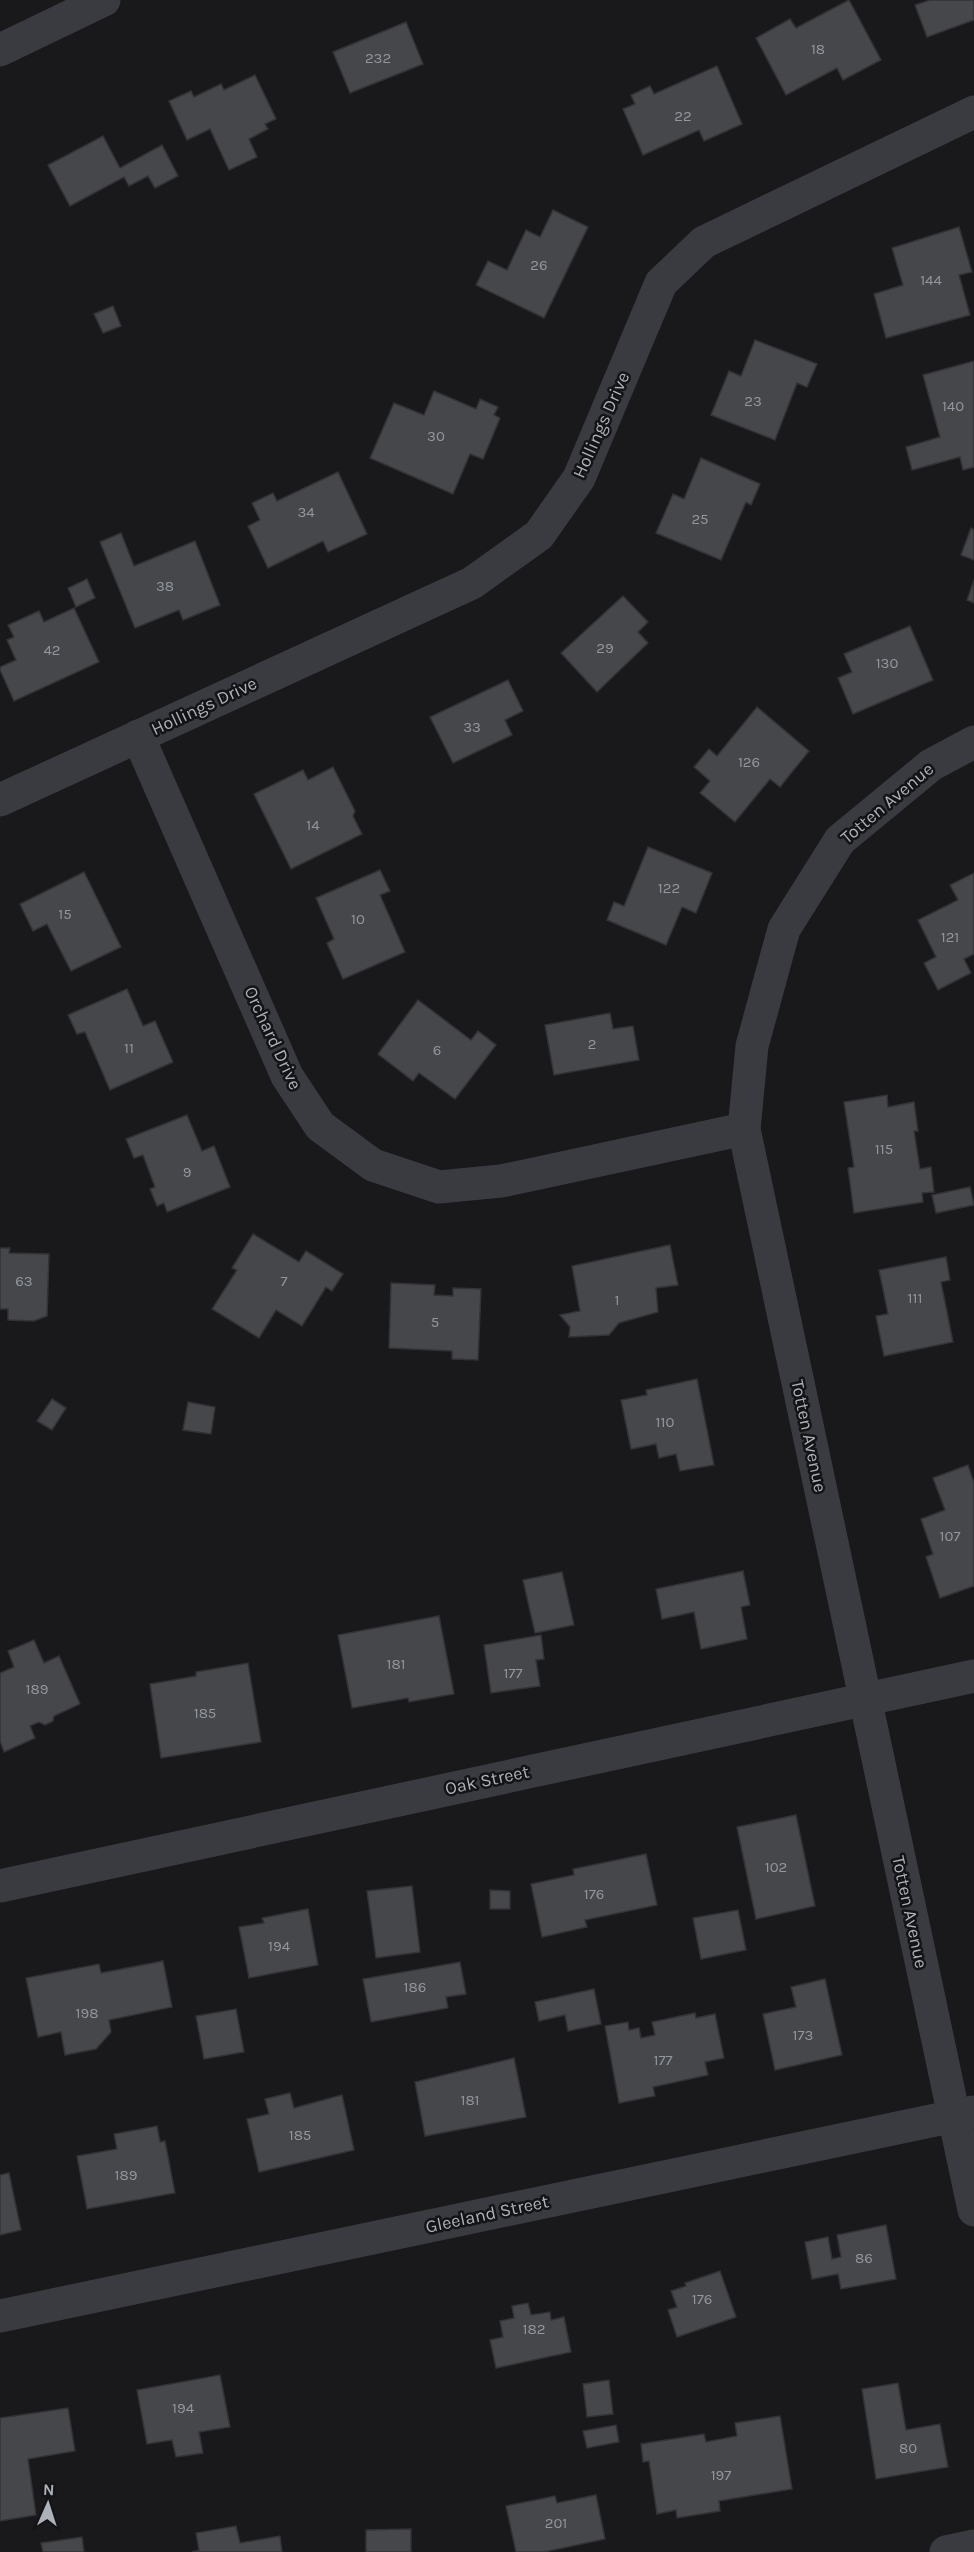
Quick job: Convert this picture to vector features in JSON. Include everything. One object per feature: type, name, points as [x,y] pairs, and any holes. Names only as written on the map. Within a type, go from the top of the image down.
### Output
[{"type":"street","points":[[0,50],[104,0]]},
{"type":"street","name":"Hollings Drive","points":[[0,800],[472,583],[539,535],[579,478],[661,283],[704,242],[974,112]]},
{"type":"street","name":"Orchard Drive","points":[[138,736],[287,1076],[320,1126],[373,1165],[439,1187],[501,1181],[744,1129]]},
{"type":"street","name":"Totten Avenue","points":[[974,742],[931,765],[840,840],[784,929],[752,1046],[744,1129],[865,1699],[963,2115],[974,2210]]},
{"type":"street","name":"Oak Street","points":[[0,1886],[974,1676]]},
{"type":"street","name":"Gleeland Street","points":[[0,2316],[963,2115]]},
{"type":"street","points":[[946,2552],[974,2546]]},
{"type":"building","points":[[849,0],[881,60],[843,80],[837,68],[786,95],[756,38],[790,19],[796,28]]},
{"type":"building","points":[[930,0],[974,0],[974,20],[927,37],[915,5]]},
{"type":"building","points":[[406,22],[423,64],[350,93],[333,52]]},
{"type":"building","points":[[717,66],[742,124],[704,141],[699,130],[643,155],[623,109],[635,104],[631,95],[650,86],[654,94]]},
{"type":"building","points":[[255,75],[276,119],[265,124],[268,129],[249,139],[257,157],[229,170],[210,129],[187,140],[169,101],[191,91],[194,97],[221,84],[224,90]]},
{"type":"building","points":[[103,136],[120,168],[162,145],[178,176],[155,188],[148,176],[129,186],[124,177],[70,206],[48,165]]},
{"type":"building","points":[[553,210],[588,227],[544,318],[476,285],[488,261],[507,270],[526,230],[540,237]]},
{"type":"building","points":[[959,227],[972,272],[959,275],[970,315],[886,338],[874,294],[903,285],[892,248]]},
{"type":"building","points":[[113,306],[121,326],[103,333],[94,314]]},
{"type":"building","points":[[755,340],[817,364],[807,387],[797,383],[775,440],[711,415],[729,371],[741,376]]},
{"type":"building","points":[[974,361],[974,467],[963,470],[960,457],[912,470],[906,447],[940,437],[923,375]]},
{"type":"building","points":[[434,391],[476,409],[480,399],[498,407],[494,415],[500,418],[483,459],[470,454],[453,494],[370,458],[394,403],[424,415]]},
{"type":"building","points":[[701,458],[760,484],[751,505],[746,502],[721,560],[656,533],[673,494],[684,499]]},
{"type":"building","points":[[338,472],[367,534],[328,552],[323,541],[268,568],[248,526],[260,520],[252,503],[273,493],[277,501]]},
{"type":"building","points":[[971,528],[974,530],[974,560],[961,555]]},
{"type":"building","points":[[121,533],[134,566],[195,541],[220,605],[183,620],[179,610],[135,628],[100,542]]},
{"type":"building","points":[[87,579],[95,598],[76,607],[68,588]]},
{"type":"building","points":[[974,580],[974,603],[967,600]]},
{"type":"building","points":[[623,596],[648,622],[638,632],[648,643],[597,692],[561,653]]},
{"type":"building","points":[[74,608],[99,662],[14,701],[0,670],[0,667],[16,660],[7,640],[14,637],[8,625],[39,611],[44,622]]},
{"type":"building","points":[[910,626],[933,680],[853,714],[838,678],[852,672],[844,654]]},
{"type":"building","points":[[508,680],[523,711],[505,720],[512,735],[453,763],[430,717]]},
{"type":"building","points":[[757,707],[809,751],[780,787],[770,779],[735,822],[700,793],[710,781],[694,767],[709,749],[717,756]]},
{"type":"building","points":[[333,767],[355,811],[353,816],[362,834],[291,869],[254,794],[303,770],[308,780]]},
{"type":"building","points":[[648,847],[712,873],[696,913],[682,907],[666,945],[607,920],[614,902],[624,906]]},
{"type":"building","points":[[380,870],[390,891],[380,895],[405,952],[343,979],[327,943],[334,939],[316,898]]},
{"type":"building","points":[[84,872],[121,947],[71,971],[47,924],[33,931],[20,904]]},
{"type":"building","points":[[974,873],[974,954],[964,959],[971,973],[938,990],[924,963],[936,957],[918,920],[958,900],[950,885]]},
{"type":"building","points":[[127,989],[143,1026],[155,1021],[173,1062],[110,1090],[85,1032],[77,1034],[68,1015]]},
{"type":"building","points":[[418,1000],[471,1040],[478,1031],[496,1045],[455,1099],[419,1073],[413,1081],[378,1054]]},
{"type":"building","points":[[610,1013],[613,1029],[633,1026],[639,1060],[554,1075],[545,1025]]},
{"type":"building","points":[[887,1095],[888,1107],[914,1102],[918,1131],[914,1131],[920,1169],[931,1167],[934,1192],[922,1193],[923,1202],[854,1213],[848,1168],[854,1167],[844,1102]]},
{"type":"building","points":[[187,1115],[202,1151],[214,1146],[230,1187],[167,1212],[164,1203],[157,1206],[150,1189],[155,1187],[143,1155],[134,1158],[126,1139]]},
{"type":"building","points":[[970,1187],[974,1205],[936,1213],[932,1195]]},
{"type":"building","points":[[253,1234],[299,1262],[306,1251],[343,1274],[332,1291],[326,1287],[302,1326],[276,1310],[259,1338],[212,1309],[237,1270],[232,1268]]},
{"type":"building","points":[[670,1245],[678,1285],[656,1288],[658,1312],[619,1323],[609,1335],[569,1337],[570,1327],[560,1315],[580,1311],[572,1266]]},
{"type":"building","points":[[0,1248],[10,1248],[9,1253],[49,1254],[47,1316],[34,1321],[8,1320],[8,1309],[0,1309]]},
{"type":"building","points":[[946,1257],[950,1280],[941,1282],[953,1342],[884,1356],[876,1316],[888,1314],[879,1270]]},
{"type":"building","points":[[391,1283],[435,1285],[434,1295],[453,1296],[453,1288],[481,1289],[478,1360],[452,1359],[452,1351],[389,1348]]},
{"type":"building","points":[[697,1379],[714,1465],[680,1471],[676,1454],[659,1458],[656,1444],[631,1449],[621,1400],[647,1395],[646,1390]]},
{"type":"building","points":[[52,1399],[66,1408],[52,1430],[37,1421]]},
{"type":"building","points":[[188,1402],[215,1407],[211,1434],[183,1430]]},
{"type":"building","points":[[968,1465],[974,1483],[974,1586],[940,1598],[926,1557],[933,1554],[921,1519],[945,1510],[933,1478]]},
{"type":"building","points":[[743,1571],[750,1605],[741,1607],[747,1639],[701,1649],[694,1612],[662,1619],[656,1589]]},
{"type":"building","points":[[562,1572],[574,1625],[535,1633],[523,1580]]},
{"type":"building","points":[[439,1616],[454,1694],[409,1702],[408,1698],[352,1708],[338,1635]]},
{"type":"building","points":[[541,1635],[544,1659],[536,1660],[540,1686],[491,1693],[484,1645]]},
{"type":"building","points":[[34,1640],[44,1663],[59,1656],[80,1704],[54,1716],[53,1721],[45,1725],[39,1722],[30,1726],[35,1738],[4,1752],[0,1741],[0,1673],[14,1667],[8,1651]]},
{"type":"building","points":[[248,1663],[261,1742],[161,1758],[150,1684],[196,1676],[196,1672]]},
{"type":"building","points":[[796,1815],[815,1906],[756,1919],[737,1827]]},
{"type":"building","points":[[646,1854],[657,1905],[585,1920],[587,1927],[542,1937],[531,1884],[574,1875],[573,1869]]},
{"type":"building","points":[[412,1886],[420,1952],[376,1958],[367,1891]]},
{"type":"building","points":[[490,1890],[510,1891],[510,1909],[490,1909]]},
{"type":"building","points":[[308,1909],[318,1965],[249,1978],[239,1927],[264,1923],[262,1918]]},
{"type":"building","points":[[738,1910],[746,1950],[701,1959],[693,1918]]},
{"type":"building","points":[[163,1961],[172,2007],[109,2020],[111,2032],[96,2049],[65,2055],[61,2032],[38,2037],[26,1978],[99,1964],[101,1973]]},
{"type":"building","points":[[460,1962],[466,1994],[446,1997],[448,2008],[371,2022],[363,1979]]},
{"type":"building","points":[[825,1979],[842,2055],[775,2070],[763,2014],[796,2007],[791,1987]]},
{"type":"building","points":[[594,1989],[601,2024],[568,2031],[565,2015],[539,2021],[535,2002]]},
{"type":"building","points":[[236,2009],[244,2052],[204,2059],[196,2016]]},
{"type":"building","points":[[695,2013],[696,2018],[715,2014],[724,2058],[705,2062],[708,2075],[653,2087],[655,2096],[619,2103],[605,2026],[628,2022],[629,2030],[639,2028],[641,2038],[655,2035],[652,2022]]},
{"type":"building","points":[[514,2058],[526,2117],[425,2136],[415,2082]]},
{"type":"building","points":[[290,2093],[294,2108],[342,2095],[354,2150],[259,2172],[247,2119],[269,2114],[265,2099]]},
{"type":"building","points":[[157,2126],[160,2142],[165,2141],[175,2193],[87,2209],[77,2156],[117,2149],[114,2134]]},
{"type":"building","points":[[9,2173],[21,2230],[0,2235],[0,2175]]},
{"type":"building","points":[[886,2225],[896,2279],[841,2289],[838,2274],[812,2279],[805,2242],[828,2237],[832,2259],[841,2257],[837,2235]]},
{"type":"building","points":[[720,2271],[736,2317],[677,2337],[668,2310],[677,2307],[671,2291],[686,2286],[685,2283]]},
{"type":"building","points":[[528,2303],[531,2315],[550,2312],[551,2320],[564,2317],[571,2352],[496,2368],[490,2340],[503,2337],[500,2321],[514,2318],[512,2306]]},
{"type":"building","points":[[220,2375],[230,2427],[199,2432],[203,2453],[176,2457],[172,2440],[147,2444],[137,2390]]},
{"type":"building","points":[[609,2380],[613,2414],[587,2417],[583,2384]]},
{"type":"building","points":[[898,2383],[906,2430],[940,2424],[948,2467],[876,2479],[862,2389]]},
{"type":"building","points":[[68,2408],[75,2451],[28,2459],[36,2515],[0,2521],[0,2418]]},
{"type":"building","points":[[780,2416],[792,2489],[719,2501],[720,2511],[677,2518],[676,2510],[657,2514],[649,2461],[643,2462],[641,2444],[704,2434],[706,2442],[737,2436],[735,2423]]},
{"type":"building","points":[[616,2425],[619,2442],[587,2448],[583,2431]]},
{"type":"building","points":[[596,2495],[605,2539],[544,2552],[516,2552],[506,2506],[555,2496],[557,2503]]},
{"type":"building","points":[[236,2526],[240,2543],[280,2536],[282,2552],[192,2552],[199,2550],[196,2533]]},
{"type":"building","points":[[411,2529],[411,2552],[366,2552],[366,2530]]},
{"type":"building","points":[[82,2537],[84,2552],[43,2552],[41,2543]]}]
